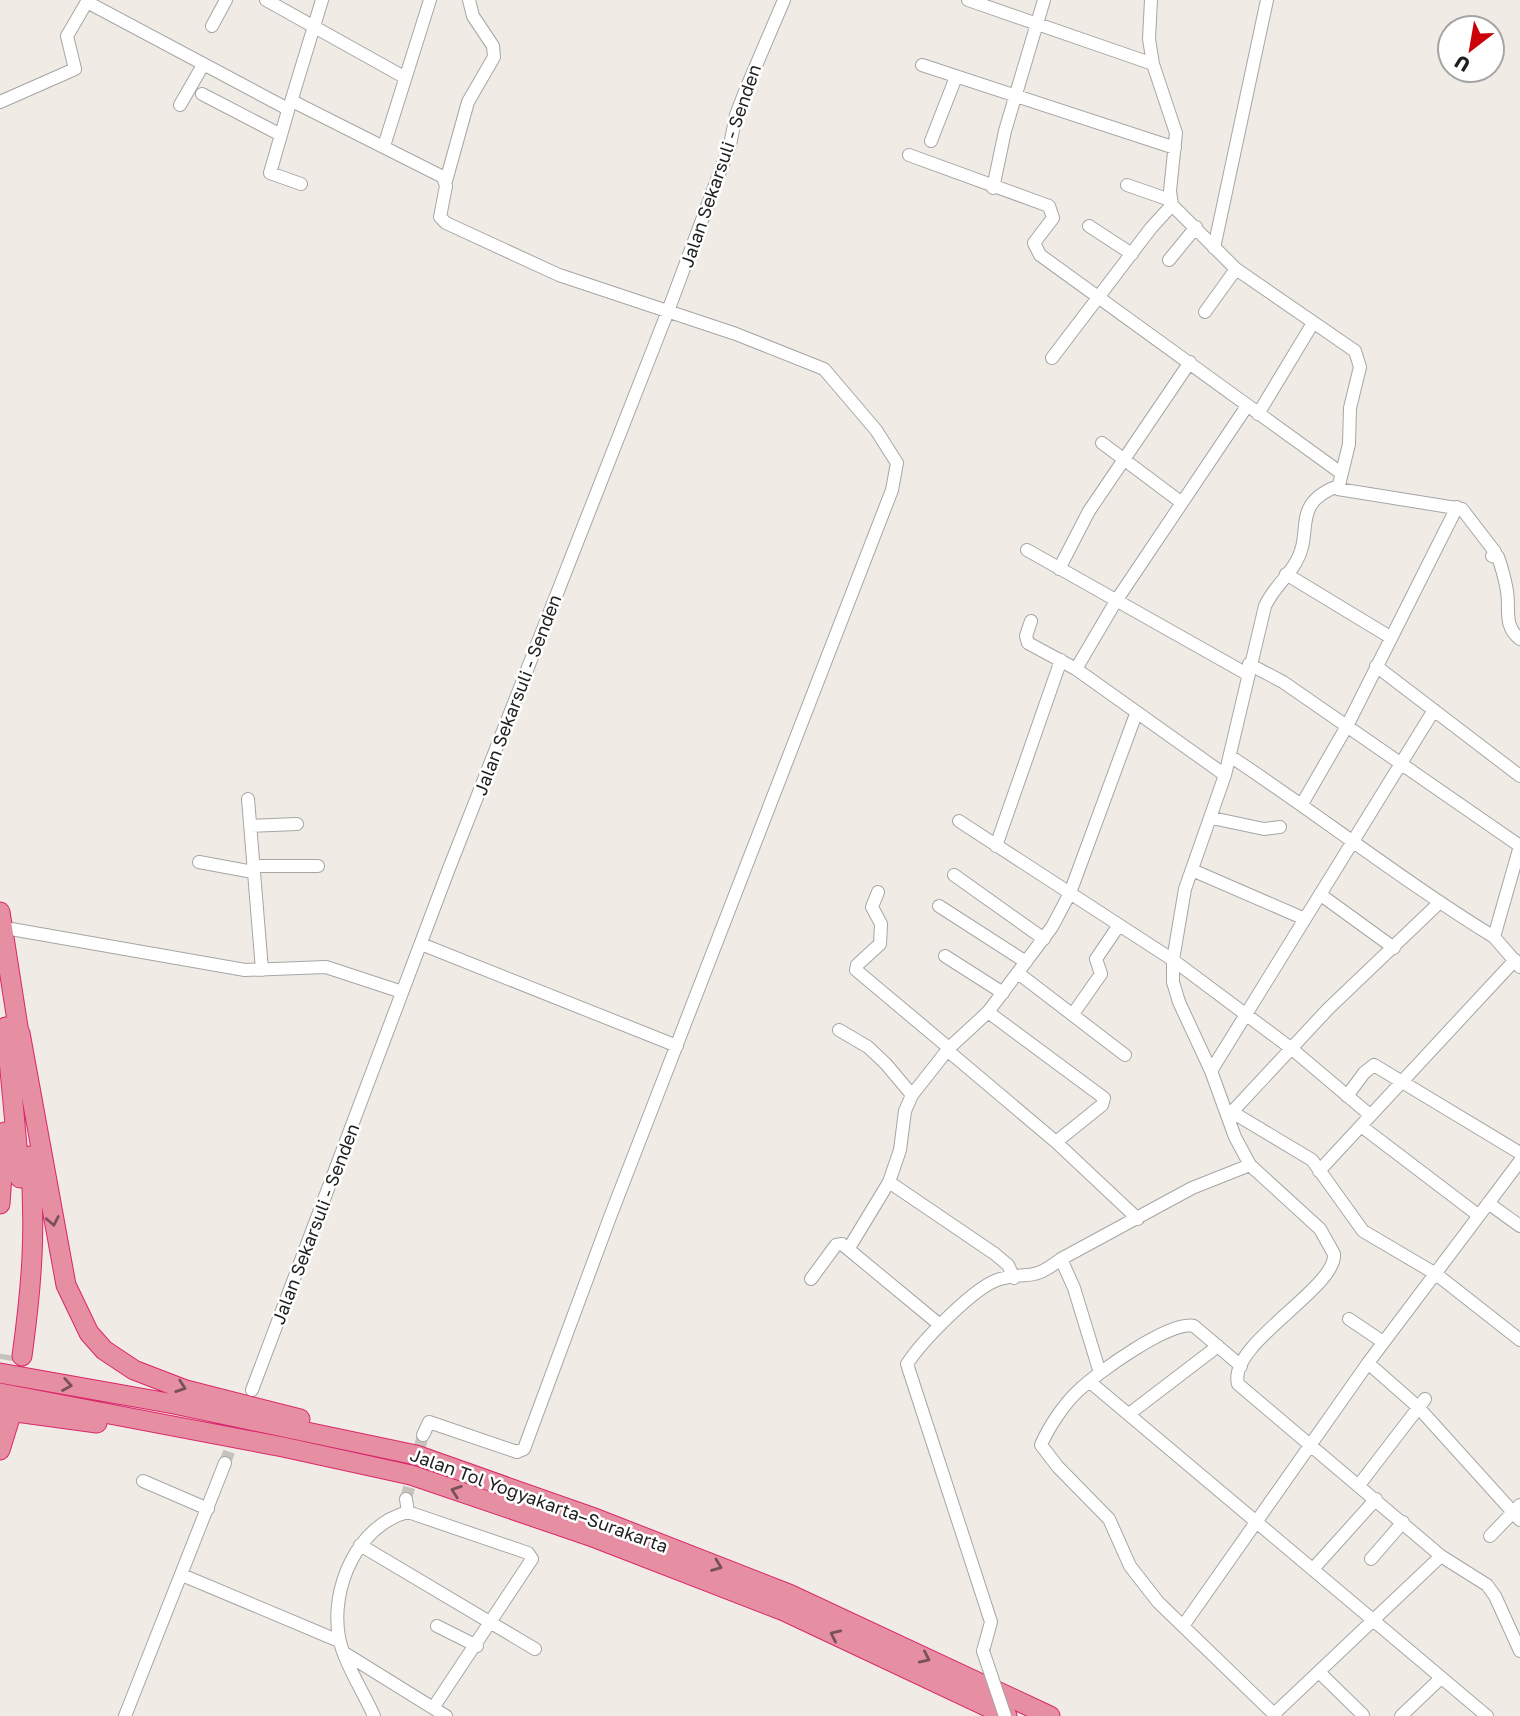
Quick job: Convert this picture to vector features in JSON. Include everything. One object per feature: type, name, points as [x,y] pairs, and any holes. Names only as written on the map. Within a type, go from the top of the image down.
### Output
[{"type":"highway","points":[[0,912],[14,1035],[22,1208],[16,1356]]},
{"type":"highway","points":[[0,981],[14,1035],[66,1285],[77,1313],[104,1350],[134,1370],[186,1390],[295,1417],[416,1455]]},
{"type":"highway","points":[[0,1204],[4,1187],[14,1035]]},
{"type":"highway","name":"Jalan Tol Yogyakarta–Surakarta","points":[[0,1373],[174,1404],[416,1455],[651,1550],[1006,1716]]},
{"type":"highway","name":"Jalan Tol Yogyakarta–Surakarta","points":[[0,1393],[282,1447],[411,1475],[593,1527]]},
{"type":"highway","points":[[0,1450],[5,1415],[282,1447]]},
{"type":"highway","name":"Jalan Tol Yogyakarta–Surakarta","points":[[651,1550],[789,1594],[1050,1716]]},
{"type":"street","points":[[212,26],[226,0]]},
{"type":"street","points":[[266,0],[404,77]]},
{"type":"street","points":[[301,184],[270,173],[279,134],[322,0]]},
{"type":"street","points":[[384,146],[430,0]]},
{"type":"street","points":[[423,1435],[429,1422],[517,1452],[524,1449],[892,490],[897,463],[876,430],[824,369],[668,311],[559,275],[446,223],[440,217],[446,181],[468,102],[494,57],[493,46],[473,16],[469,0]]},
{"type":"street","name":"Jalan Sekarsuli - Senden","points":[[253,1390],[402,992],[668,311],[730,145],[736,115],[784,0]]},
{"type":"street","points":[[993,188],[1044,0]]},
{"type":"street","points":[[1052,358],[1171,203],[1174,125],[1153,64],[1149,39],[1151,0]]},
{"type":"street","points":[[1214,248],[1267,0]]},
{"type":"street","points":[[0,103],[75,69],[67,36],[87,1],[270,101],[290,104],[384,146],[446,181]]},
{"type":"street","points":[[973,1],[1153,64]]},
{"type":"street","points":[[180,105],[203,65]]},
{"type":"street","points":[[922,65],[1175,148]]},
{"type":"street","points":[[931,141],[956,76]]},
{"type":"street","points":[[202,94],[279,134]]},
{"type":"street","points":[[909,155],[993,188],[1024,196],[1052,209],[1053,218],[1034,243],[1035,250],[1190,362],[1340,480]]},
{"type":"street","points":[[1127,185],[1171,203],[1236,269],[1351,347],[1359,358],[1359,374],[1350,408],[1348,450],[1340,480],[1340,491],[1457,507],[1471,517],[1496,552],[1492,556],[1498,557],[1507,594],[1510,629],[1520,639]]},
{"type":"street","points":[[1089,226],[1132,254]]},
{"type":"street","points":[[1169,260],[1196,227]]},
{"type":"street","points":[[1205,312],[1236,269]]},
{"type":"street","points":[[1258,414],[1313,323]]},
{"type":"street","points":[[1059,569],[1088,511],[1190,362]]},
{"type":"street","points":[[1076,669],[1116,601],[1247,406]]},
{"type":"street","points":[[1102,443],[1182,503]]},
{"type":"street","points":[[1340,480],[1320,496],[1306,513],[1299,555],[1275,587],[1265,606],[1225,775],[1185,889],[1173,960],[1175,993],[1212,1071],[1250,1165],[1320,1229],[1332,1246],[1335,1261],[1325,1278],[1270,1328],[1241,1366],[1237,1378],[1241,1387],[1441,1556],[1481,1579],[1491,1590],[1519,1646]]},
{"type":"street","points":[[1302,804],[1347,726],[1457,507]]},
{"type":"street","points":[[1027,550],[1116,601],[1248,669],[1283,682],[1520,846],[1494,937]]},
{"type":"street","points":[[1286,574],[1390,637]]},
{"type":"street","points":[[1031,621],[1027,641],[1076,669],[1225,775]]},
{"type":"street","points":[[996,846],[1061,660]]},
{"type":"street","points":[[1376,666],[1520,776]]},
{"type":"street","points":[[1212,1071],[1434,710]]},
{"type":"street","points":[[849,1248],[889,1182],[900,1150],[905,1111],[912,1095],[948,1049],[988,1012],[1003,993],[1044,939],[1070,893],[1136,714]]},
{"type":"street","points":[[1230,756],[1354,840],[1439,903],[1494,937],[1518,964],[1472,1003],[1320,1171]]},
{"type":"street","points":[[248,799],[262,970]]},
{"type":"street","points":[[1212,818],[1264,830],[1280,827]]},
{"type":"street","points":[[959,821],[1173,960],[1292,1049],[1370,1115]]},
{"type":"street","points":[[250,826],[297,824]]},
{"type":"street","points":[[199,862],[253,869],[318,866]]},
{"type":"street","points":[[1192,870],[1305,919]]},
{"type":"street","points":[[954,875],[1044,939]]},
{"type":"street","points":[[878,892],[873,907],[881,924],[880,944],[857,965],[856,970],[1056,1142],[1139,1219]]},
{"type":"street","points":[[1321,895],[1394,948]]},
{"type":"street","points":[[1229,1112],[1328,1009],[1439,903]]},
{"type":"street","points":[[939,906],[1026,962]]},
{"type":"street","points":[[1073,1014],[1101,974],[1096,960],[1119,925]]},
{"type":"street","points":[[11,929],[188,962],[262,970],[310,965],[326,967],[402,992]]},
{"type":"street","points":[[421,944],[677,1046]]},
{"type":"street","points":[[945,956],[1003,993]]},
{"type":"street","points":[[1018,973],[1125,1055]]},
{"type":"street","points":[[988,1012],[1105,1100],[1056,1142]]},
{"type":"street","points":[[839,1030],[868,1047],[886,1063],[912,1095]]},
{"type":"street","points":[[1347,1096],[1372,1065],[1444,1104],[1520,1153]]},
{"type":"street","points":[[1229,1112],[1306,1155],[1363,1231],[1436,1274],[1519,1337]]},
{"type":"street","points":[[1360,1126],[1478,1215]]},
{"type":"street","points":[[1183,1626],[1367,1363],[1520,1161]]},
{"type":"street","points":[[1006,1716],[983,1651],[991,1622],[907,1364],[940,1325],[983,1288],[999,1279],[1032,1277],[1192,1188],[1250,1165]]},
{"type":"street","points":[[889,1182],[995,1254],[1008,1265],[1014,1278]]},
{"type":"street","points":[[1488,1203],[1520,1226]]},
{"type":"street","points":[[811,1279],[836,1245],[842,1244],[940,1325]]},
{"type":"street","points":[[1061,1259],[1074,1288],[1095,1378],[1129,1414],[1488,1716]]},
{"type":"street","points":[[1349,1319],[1383,1342]]},
{"type":"street","points":[[1241,1366],[1194,1326],[1184,1325],[1135,1350],[1095,1378],[1068,1404],[1043,1441],[1042,1448],[1109,1519],[1130,1566],[1183,1626],[1275,1715],[1441,1556]]},
{"type":"street","points":[[1129,1414],[1218,1346]]},
{"type":"street","points":[[1367,1363],[1422,1403],[1518,1512],[1490,1536]]},
{"type":"street","points":[[1359,1486],[1422,1403]]},
{"type":"street","points":[[125,1716],[225,1463]]},
{"type":"street","points":[[143,1481],[208,1509]]},
{"type":"street","points":[[1313,1569],[1376,1499]]},
{"type":"street","points":[[374,1716],[339,1640],[336,1606],[360,1545],[372,1531],[407,1505],[528,1553],[532,1559],[493,1622],[433,1709]]},
{"type":"street","points":[[1371,1559],[1403,1522]]},
{"type":"street","points":[[360,1545],[535,1649]]},
{"type":"street","points":[[182,1575],[339,1640]]},
{"type":"street","points":[[437,1626],[477,1646]]},
{"type":"street","points":[[346,1654],[446,1716]]},
{"type":"street","points":[[1319,1672],[1363,1715]]},
{"type":"street","points":[[1401,1716],[1441,1678]]},
{"type":"tunnel","points":[[3,1389],[9,1355]]},
{"type":"tunnel","points":[[225,1463],[236,1433]]},
{"type":"tunnel","points":[[406,1499],[423,1435]]}]
